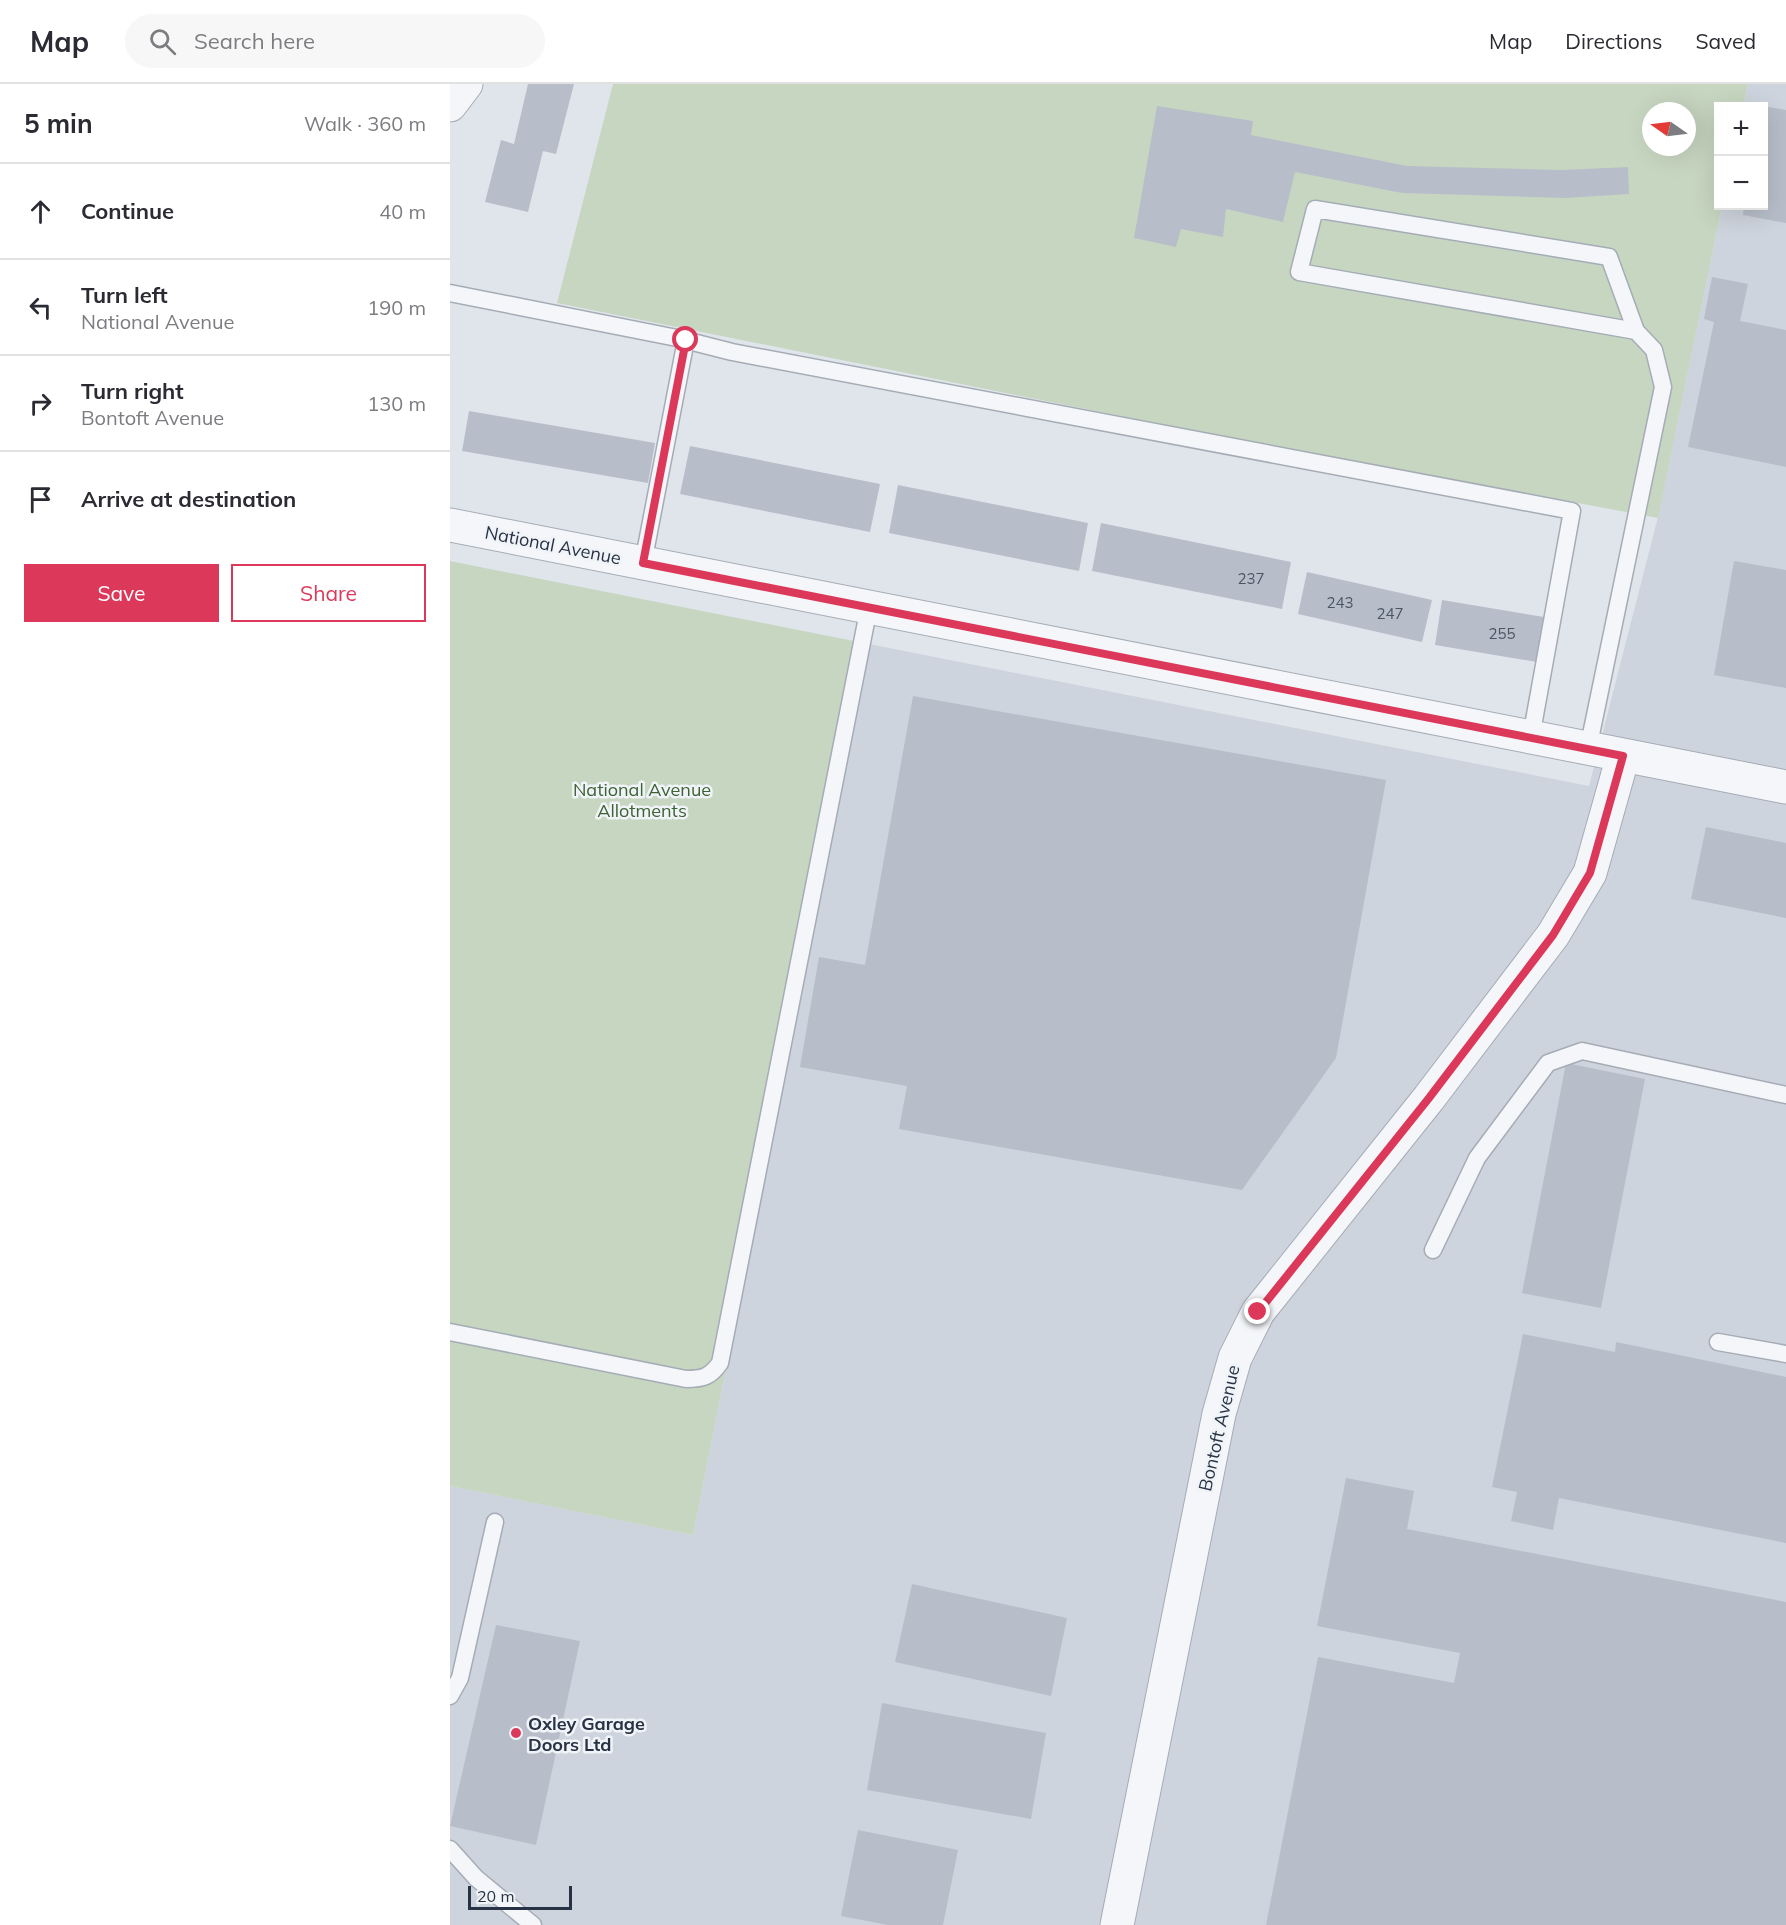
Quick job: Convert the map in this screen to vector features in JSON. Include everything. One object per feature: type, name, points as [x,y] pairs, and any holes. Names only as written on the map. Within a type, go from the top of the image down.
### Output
[{"type":"street","points":[[450,105],[466,84]]},
{"type":"street","name":"National Avenue","points":[[450,525],[1786,787]]},
{"type":"street","name":"Bontoft Avenue","points":[[1118,1925],[1218,1414],[1235,1358],[1258,1312],[1429,1098],[1553,935],[1590,873],[1623,756]]},
{"type":"lane","points":[[1588,749],[1663,387],[1654,350],[1636,331],[1609,257],[1314,209],[1299,272],[1636,331]]},
{"type":"lane","points":[[450,293],[686,340],[732,352],[1572,511],[1531,737]]},
{"type":"lane","points":[[643,563],[686,340]]},
{"type":"lane","points":[[450,1332],[686,1379],[702,1379],[712,1375],[720,1363],[869,607]]},
{"type":"lane","points":[[1433,1250],[1476,1158],[1548,1063],[1582,1051],[1786,1095]]},
{"type":"lane","points":[[1719,1342],[1786,1354]]},
{"type":"lane","points":[[450,1696],[460,1678],[495,1522]]},
{"type":"lane","points":[[450,1849],[476,1878],[532,1925]]},
{"type":"shaded area","points":[[1748,84],[1786,84],[1786,1925],[450,1925],[450,1486],[693,1535],[869,644],[1589,786],[1658,517],[1721,210],[1768,210],[1768,102],[1744,102]]},
{"type":"green space","points":[[613,84],[1748,84],[1744,102],[1714,102],[1714,210],[1721,210],[1658,518],[1215,435],[557,303]]},
{"type":"green space","name":"National Avenue Allotments","points":[[450,561],[869,644],[693,1535],[450,1486]]},
{"type":"building","points":[[528,84],[574,84],[556,154],[543,151],[528,212],[485,202],[501,140],[514,144]]},
{"type":"building","points":[[1157,106],[1253,121],[1251,135],[1407,166],[1561,170],[1628,167],[1629,194],[1565,198],[1402,193],[1295,172],[1283,222],[1226,209],[1223,237],[1181,229],[1176,247],[1134,238]]},
{"type":"building","points":[[1768,107],[1786,110],[1786,223],[1743,215],[1744,210],[1768,210]]},
{"type":"building","points":[[1712,277],[1748,284],[1740,321],[1786,330],[1786,467],[1688,447],[1714,322],[1704,319]]},
{"type":"building","points":[[469,411],[655,443],[648,483],[462,451]]},
{"type":"building","points":[[690,446],[880,484],[870,532],[680,494]]},
{"type":"building","points":[[898,485],[1088,523],[1079,571],[889,533]]},
{"type":"building","points":[[1101,523],[1291,562],[1282,609],[1092,571]]},
{"type":"building","points":[[1734,561],[1786,570],[1786,688],[1714,675]]},
{"type":"building","points":[[1307,572],[1432,600],[1422,642],[1298,614]]},
{"type":"building","points":[[1442,600],[1544,617],[1537,662],[1435,645]]},
{"type":"building","points":[[913,696],[1386,780],[1336,1058],[1242,1190],[899,1129],[907,1086],[800,1067],[819,957],[865,965]]},
{"type":"building","points":[[1706,827],[1786,843],[1786,918],[1691,899]]},
{"type":"building","points":[[1566,1063],[1645,1079],[1601,1308],[1522,1293]]},
{"type":"building","points":[[1523,1334],[1615,1352],[1616,1342],[1786,1377],[1786,1543],[1559,1498],[1553,1530],[1511,1521],[1517,1492],[1492,1487]]},
{"type":"building","points":[[1346,1478],[1414,1491],[1407,1529],[1786,1602],[1786,1925],[1266,1925],[1318,1657],[1454,1683],[1460,1653],[1317,1626]]},
{"type":"building","points":[[912,1584],[1067,1618],[1051,1696],[895,1662]]},
{"type":"building","name":"Oxley Garage Doors Ltd","points":[[496,1625],[580,1641],[536,1845],[450,1826]]},
{"type":"building","points":[[882,1703],[1046,1733],[1031,1819],[867,1790]]},
{"type":"building","points":[[858,1830],[958,1850],[943,1925],[888,1925],[841,1916]]},
{"type":"place","name":"Oxley Garage Doors Ltd","points":[[516,1733]]},
{"type":"route","points":[[686,340],[643,563],[1623,756],[1590,873],[1553,935],[1429,1098],[1258,1312]]}]
